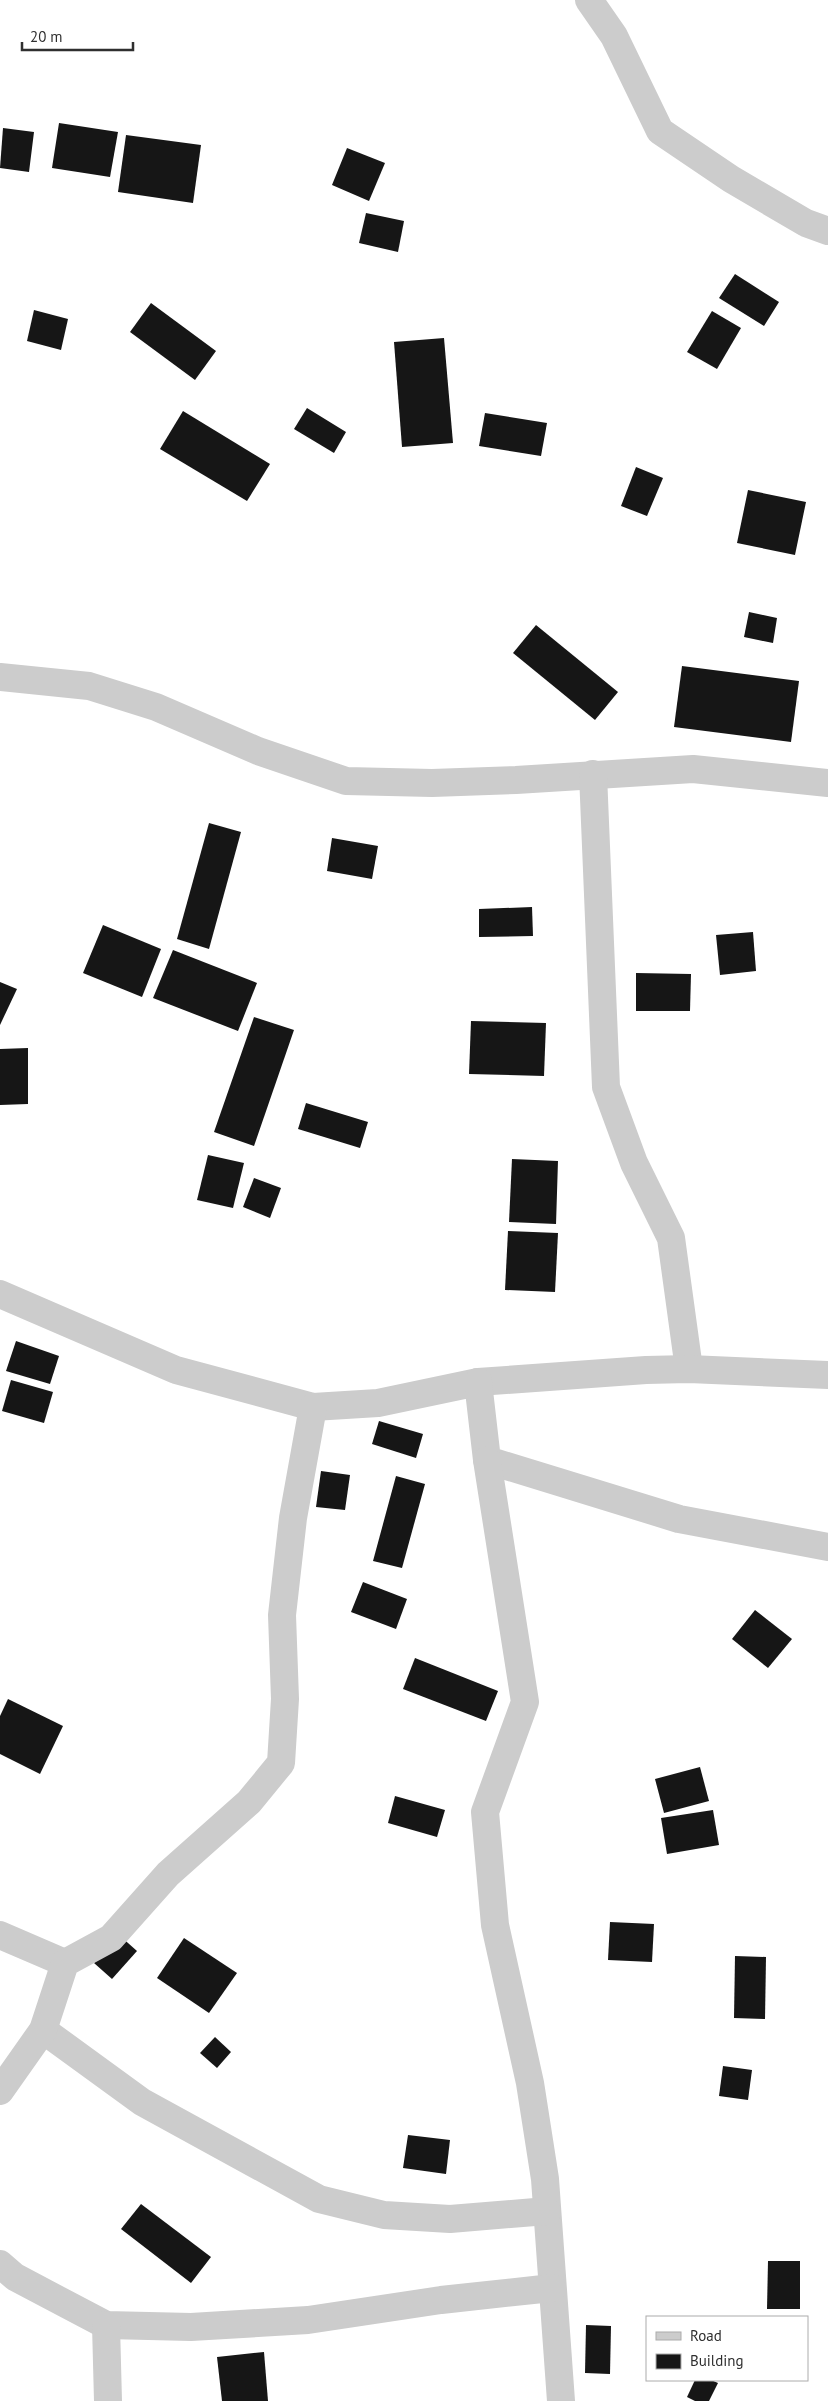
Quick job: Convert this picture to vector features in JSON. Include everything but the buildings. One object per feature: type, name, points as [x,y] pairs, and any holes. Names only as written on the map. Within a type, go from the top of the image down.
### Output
[{"type":"street","points":[[589,0],[614,36],[660,131],[731,179],[806,223],[828,231]]},
{"type":"street","points":[[0,677],[89,686],[156,707],[258,751],[346,781],[432,783],[516,780],[693,769],[828,783]]},
{"type":"street","points":[[594,774],[606,1087],[634,1162],[671,1238],[689,1369]]},
{"type":"street","points":[[0,1294],[176,1370],[313,1407],[378,1403],[478,1382],[689,1369],[828,1375]]},
{"type":"street","points":[[478,1382],[487,1460],[525,1702],[485,1812],[495,1925],[530,2084],[545,2179],[560,2401]]},
{"type":"street","points":[[0,2091],[43,2030],[65,1963],[111,1938],[168,1874],[249,1802],[281,1764],[284,1699],[282,1615],[293,1518],[313,1407]]},
{"type":"street","points":[[487,1460],[679,1519],[828,1547]]},
{"type":"street","points":[[0,1935],[65,1963]]},
{"type":"street","points":[[43,2030],[142,2102],[319,2199],[384,2215],[450,2219],[547,2211]]},
{"type":"street","points":[[0,2264],[15,2277],[106,2325],[191,2327],[308,2320],[441,2300],[552,2288]]},
{"type":"street","points":[[106,2325],[108,2401]]}]
